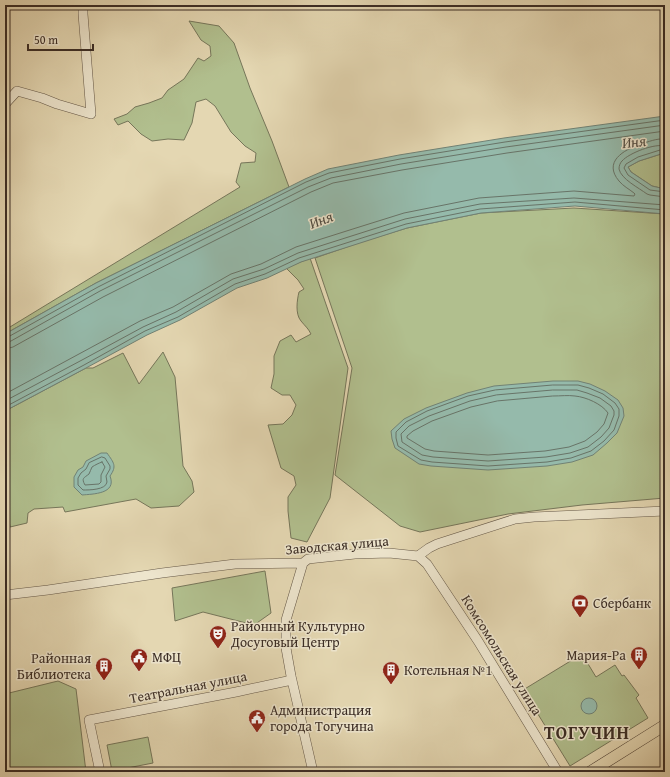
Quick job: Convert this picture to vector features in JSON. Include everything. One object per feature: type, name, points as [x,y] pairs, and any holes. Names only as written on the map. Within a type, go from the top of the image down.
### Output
[{"type":"main road","points":[[590,772],[665,725]]},
{"type":"street","points":[[5,104],[17,90],[90,114],[83,14],[84,5]]},
{"type":"street","points":[[418,556],[437,544],[515,520],[534,517],[665,511]]},
{"type":"street","name":"Заводская улица","points":[[5,595],[48,590],[162,572],[235,564],[303,563],[308,559],[355,554],[389,553],[418,556]]},
{"type":"street","name":"Комсомольская улица","points":[[418,556],[427,564],[478,641],[558,772]]},
{"type":"street","points":[[303,563],[286,620],[286,648],[313,772]]},
{"type":"street","name":"Театральная улица","points":[[100,772],[89,720],[292,680]]},
{"type":"green space","points":[[189,21],[219,26],[234,43],[289,187],[96,283],[5,334],[5,330],[240,187],[236,182],[241,163],[255,162],[256,153],[245,146],[231,132],[215,106],[206,99],[196,102],[192,123],[184,140],[168,139],[152,141],[141,134],[128,121],[118,125],[114,119],[127,114],[135,107],[162,98],[168,90],[184,79],[198,58],[204,61],[211,56],[210,46],[201,40]]},
{"type":"green space","points":[[661,154],[665,155],[665,189],[652,186],[631,172],[628,167],[639,161]]},
{"type":"green space","points":[[574,208],[665,214],[665,498],[582,505],[508,514],[420,532],[400,526],[335,475],[352,368],[315,258],[407,228],[481,213]]},
{"type":"green space","points":[[310,258],[348,368],[330,498],[307,542],[291,538],[288,497],[296,485],[294,476],[281,468],[268,425],[283,424],[292,415],[296,405],[290,395],[282,395],[271,388],[274,374],[274,356],[280,341],[291,335],[296,342],[311,334],[299,318],[297,311],[299,292],[304,289],[298,280],[286,268]]},
{"type":"green space","points":[[163,352],[175,377],[183,466],[192,481],[194,492],[179,506],[151,508],[136,499],[65,512],[63,507],[34,509],[28,513],[27,523],[10,527],[5,494],[5,411],[86,368],[93,368],[123,353],[139,384]]},
{"type":"green space","points":[[265,571],[271,613],[254,625],[203,612],[175,621],[172,588]]},
{"type":"green space","points":[[582,654],[596,677],[615,665],[622,676],[624,675],[639,695],[636,698],[648,718],[570,766],[523,690]]},
{"type":"green space","points":[[58,681],[76,689],[86,772],[5,772],[5,694]]},
{"type":"green space","points":[[148,737],[153,763],[112,771],[107,745]]},
{"type":"water","name":"Иня","points":[[665,116],[665,155],[661,154],[639,161],[628,167],[631,172],[652,186],[665,189],[665,214],[575,206],[481,213],[407,228],[301,262],[267,278],[237,288],[180,320],[147,335],[5,411],[5,334],[96,283],[305,179],[328,169],[399,155],[504,138]]},
{"type":"water","points":[[553,381],[578,381],[590,384],[605,391],[618,400],[623,408],[624,416],[617,433],[593,455],[572,462],[547,466],[488,470],[419,464],[395,448],[391,431],[404,419],[426,408],[467,393],[494,386]]},
{"type":"water","points":[[101,453],[107,453],[114,464],[110,476],[110,486],[103,492],[82,495],[74,487],[74,477],[86,461]]},
{"type":"water","points":[[589,698],[595,700],[597,706],[595,712],[589,714],[583,712],[581,706],[583,700]]},
{"type":"place","name":"Сбербанк","points":[[580,618]]},
{"type":"place","name":"Районный Культурно Досуговый Центр","points":[[218,649]]},
{"type":"place","name":"Мария-Ра","points":[[639,670]]},
{"type":"place","name":"МФЦ","points":[[139,672]]},
{"type":"place","name":"Районная Библиотека","points":[[104,681]]},
{"type":"place","name":"Котельная №1","points":[[391,685]]},
{"type":"place","name":"Администрация города Тогучина","points":[[257,733]]},
{"type":"district","name":"ТОГУЧИН","points":[[587,733]]}]
